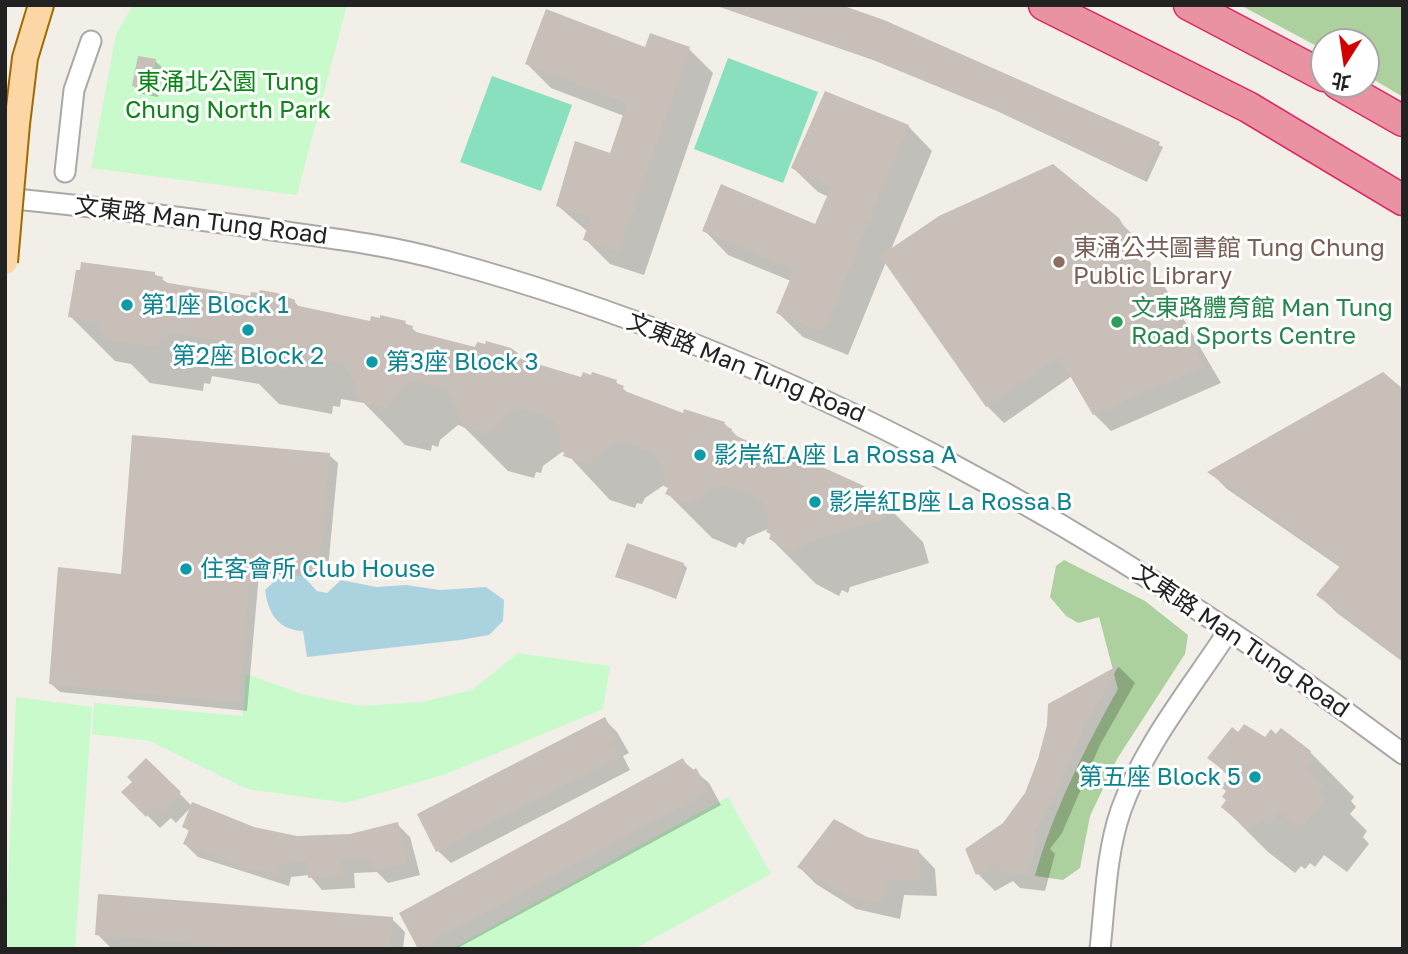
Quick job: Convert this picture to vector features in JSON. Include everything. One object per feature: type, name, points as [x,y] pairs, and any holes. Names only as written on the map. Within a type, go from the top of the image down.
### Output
[{"type":"highway","points":[[1044,5],[1248,107],[1403,200]]},
{"type":"highway","points":[[1188,5],[1310,69]]},
{"type":"highway","points":[[1363,98],[1403,121]]},
{"type":"main road","points":[[5,262],[16,124],[25,58],[41,5]]},
{"type":"street","points":[[65,172],[74,90],[91,41]]},
{"type":"street","name":"文東路 Man Tung Road","points":[[5,198],[132,210],[363,243],[445,260],[595,307],[700,346],[880,424],[1057,520],[1229,630],[1403,754]]},
{"type":"street","points":[[1100,949],[1111,853],[1120,812],[1138,768],[1229,630]]},
{"type":"green space","name":"東涌北公園 Tung Chung North Park","points":[[133,5],[347,5],[297,195],[91,168],[116,34]]},
{"type":"green space","points":[[1240,5],[1403,5],[1403,97],[1380,83],[1380,28],[1310,28],[1310,42]]},
{"type":"green space","points":[[728,58],[818,92],[783,183],[694,149]]},
{"type":"green space","points":[[492,76],[572,105],[541,191],[460,162]]},
{"type":"green space","points":[[1064,560],[1145,601],[1188,635],[1185,654],[1117,759],[1090,816],[1080,868],[1063,880],[1035,876],[1071,780],[1118,689],[1099,617],[1078,623],[1066,616],[1050,597],[1056,566]]},
{"type":"green space","points":[[518,653],[610,666],[603,709],[446,774],[346,803],[247,789],[150,741],[92,734],[94,703],[243,716],[246,674],[302,694],[361,706],[422,702],[472,690]]},
{"type":"green space","points":[[16,697],[92,707],[75,949],[5,949]]},
{"type":"green space","points":[[728,797],[771,874],[634,949],[451,949]]},
{"type":"water","points":[[281,575],[304,577],[317,591],[327,593],[341,580],[376,587],[406,585],[440,590],[486,587],[504,600],[503,621],[489,635],[307,657],[303,631],[281,624],[269,606],[265,590]]},
{"type":"building","points":[[726,5],[841,5],[884,20],[1160,142],[1143,179],[992,108],[868,57],[725,8]]},
{"type":"building","points":[[546,9],[645,47],[650,33],[690,47],[619,252],[583,240],[591,217],[556,206],[575,141],[610,153],[627,103],[525,64]]},
{"type":"building","points":[[138,56],[156,59],[150,90],[132,86]]},
{"type":"building","points":[[825,91],[909,125],[823,332],[776,313],[794,270],[702,231],[721,184],[815,224],[831,187],[791,168]]},
{"type":"building","points":[[1053,164],[1119,218],[1205,366],[1093,415],[1059,357],[986,407],[880,256],[939,216]]},
{"type":"building","points":[[81,262],[155,272],[155,275],[163,277],[162,282],[250,296],[251,292],[259,293],[260,290],[277,293],[295,300],[294,305],[370,321],[371,316],[380,318],[380,315],[406,321],[405,324],[413,326],[412,331],[475,347],[477,342],[485,344],[486,341],[511,348],[518,353],[517,358],[581,377],[583,372],[591,375],[592,372],[617,380],[616,383],[624,386],[622,390],[683,413],[684,409],[725,422],[724,425],[732,429],[730,433],[790,460],[792,456],[807,463],[809,461],[862,485],[879,495],[886,518],[806,543],[803,549],[797,546],[794,552],[769,539],[771,534],[766,532],[769,525],[762,501],[724,484],[703,493],[699,501],[694,498],[691,504],[665,494],[668,488],[662,485],[665,478],[654,453],[619,440],[600,453],[597,461],[592,459],[590,465],[563,456],[565,450],[559,448],[562,441],[552,418],[517,408],[499,421],[496,429],[491,428],[489,434],[462,427],[463,421],[458,419],[459,411],[448,390],[431,385],[412,381],[395,395],[393,403],[388,401],[386,408],[359,401],[360,395],[354,394],[356,386],[344,364],[297,355],[295,363],[289,362],[287,370],[264,366],[232,360],[234,352],[227,351],[229,342],[167,332],[166,340],[159,340],[158,347],[103,339],[105,331],[98,330],[99,322],[68,317],[76,270],[80,270]]},
{"type":"building","points":[[1383,372],[1403,389],[1403,659],[1316,595],[1341,565],[1207,472]]},
{"type":"building","name":"住客會所 Club House","points":[[132,435],[330,453],[319,571],[251,565],[239,703],[49,684],[58,567],[121,574]]},
{"type":"building","points":[[627,543],[684,563],[673,596],[615,577]]},
{"type":"building","points":[[1119,665],[1084,728],[1045,815],[1034,832],[1039,835],[1028,874],[1001,872],[997,864],[976,875],[965,849],[1003,823],[1025,793],[1047,725],[1048,704]]},
{"type":"building","points":[[605,717],[617,740],[611,743],[618,757],[436,852],[417,814]]},
{"type":"building","name":"第五座 Block 5","points":[[1244,724],[1265,737],[1271,729],[1276,734],[1281,728],[1311,751],[1307,756],[1313,760],[1306,769],[1324,785],[1318,792],[1325,798],[1301,829],[1279,812],[1270,823],[1264,819],[1259,826],[1255,822],[1249,830],[1221,807],[1226,800],[1222,797],[1226,791],[1221,787],[1230,775],[1207,758],[1232,727],[1238,732]]},
{"type":"building","points":[[146,758],[181,792],[162,811],[157,806],[146,817],[121,792],[132,782],[127,777]]},
{"type":"building","points":[[683,758],[690,772],[696,768],[709,791],[418,949],[399,913]]},
{"type":"building","points":[[192,802],[254,827],[297,836],[350,834],[398,822],[408,863],[374,871],[371,859],[342,860],[343,876],[308,878],[307,862],[278,864],[276,874],[243,867],[183,844],[189,830],[182,827]]},
{"type":"building","points":[[834,819],[867,837],[919,850],[920,880],[887,879],[883,903],[851,898],[797,867]]},
{"type":"building","points":[[98,894],[393,917],[390,949],[256,949],[95,935]]},
{"type":"place","name":"東涌公共圖書館 Tung Chung Public Library","points":[[1059,262]]},
{"type":"place","name":"第1座 Block 1","points":[[127,305]]},
{"type":"place","name":"文東路體育館 Man Tung Road Sports Centre","points":[[1117,322]]},
{"type":"place","name":"第2座 Block 2","points":[[248,330]]},
{"type":"place","name":"第3座 Block 3","points":[[372,362]]},
{"type":"place","name":"影岸紅A座 La Rossa A","points":[[700,455]]},
{"type":"place","name":"影岸紅B座 La Rossa B","points":[[815,502]]},
{"type":"place","name":"住客會所 Club House","points":[[186,569]]},
{"type":"place","name":"第五座 Block 5","points":[[1255,777]]}]
